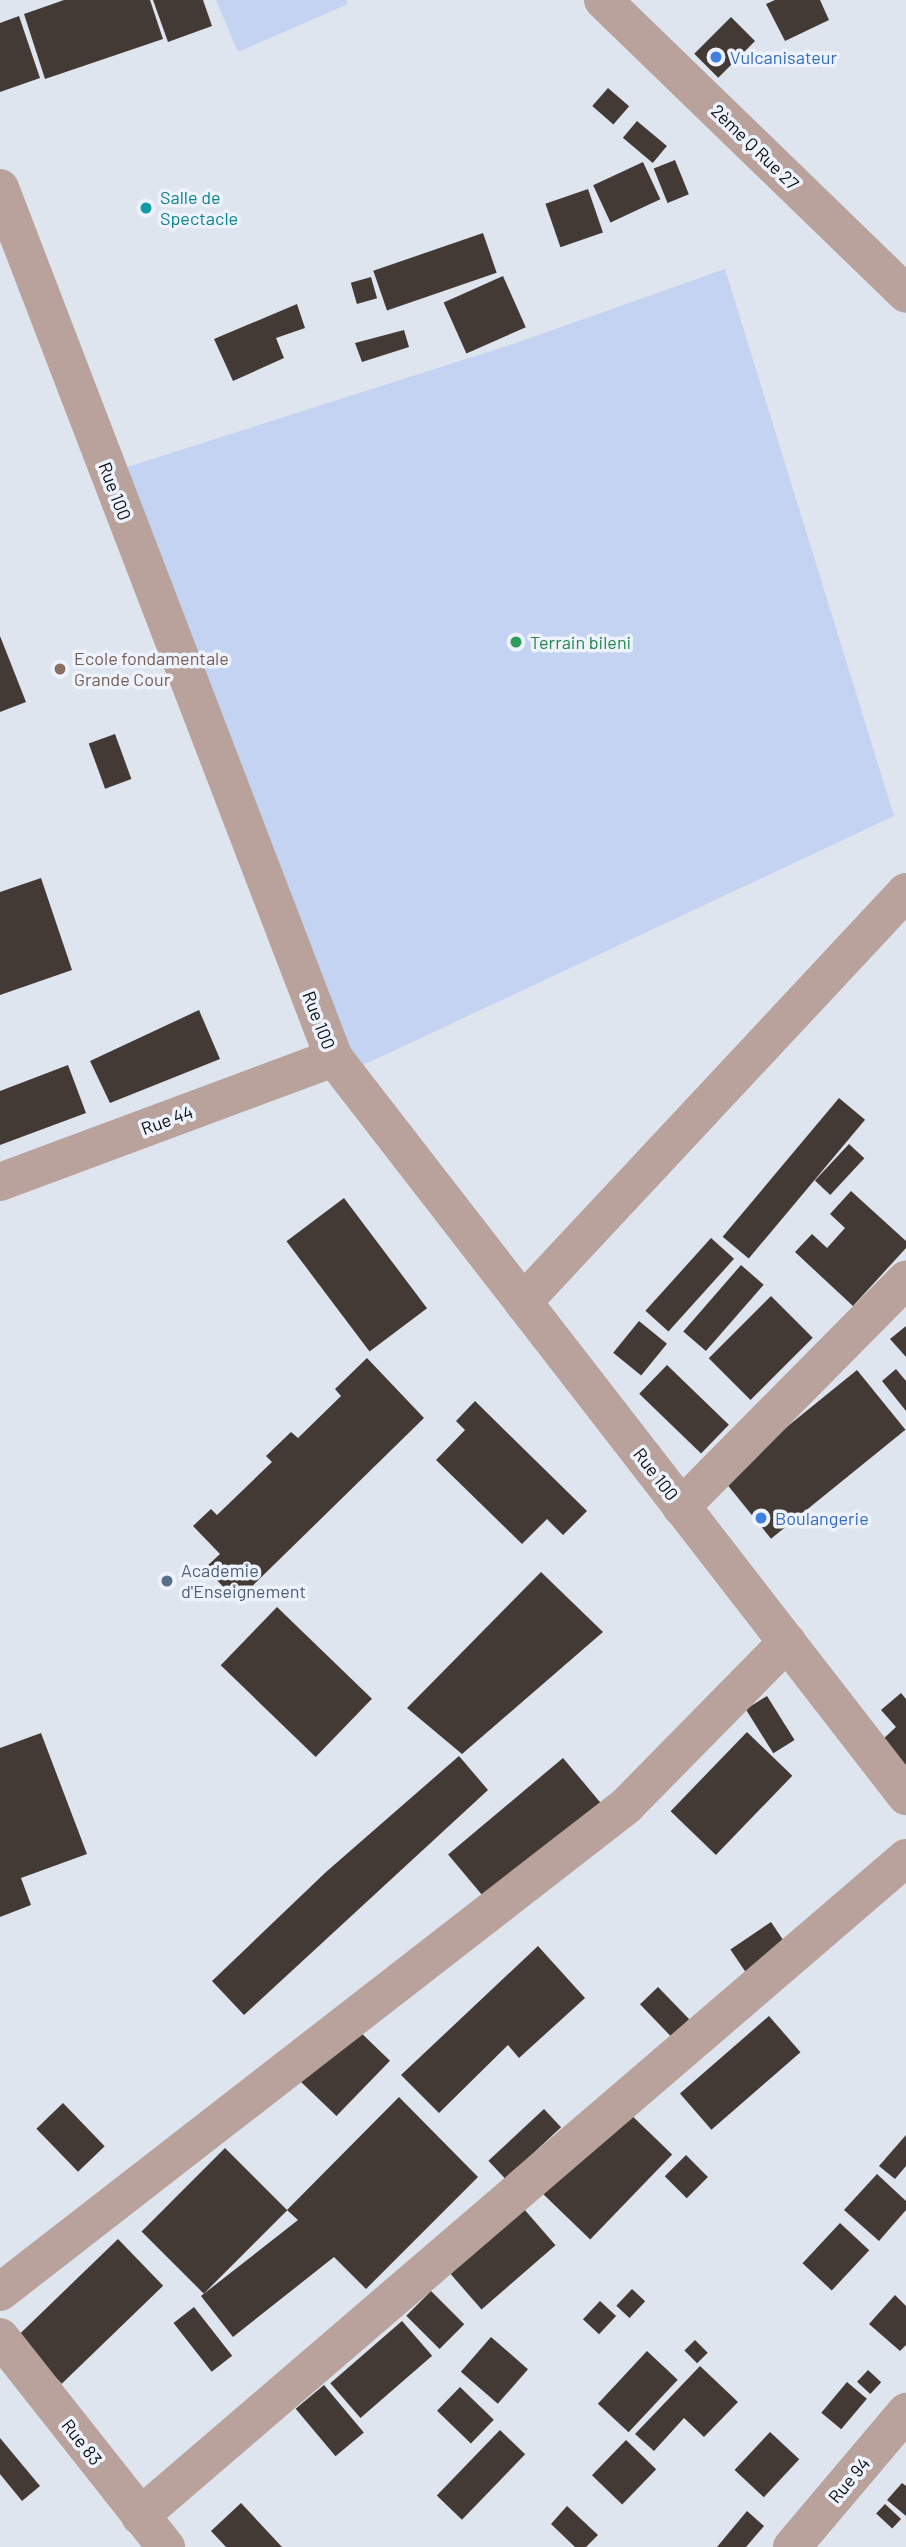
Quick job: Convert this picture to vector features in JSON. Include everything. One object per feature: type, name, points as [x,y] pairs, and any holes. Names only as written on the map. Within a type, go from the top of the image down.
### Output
[{"type":"street","name":"2ème Q Rue 27","points":[[603,0],[906,294]]},
{"type":"street","name":"Rue 100","points":[[0,188],[334,1058],[906,1796]]},
{"type":"street","points":[[523,1302],[906,892]]},
{"type":"street","name":"Rue 44","points":[[0,1182],[334,1058]]},
{"type":"street","points":[[681,1507],[906,1280]]},
{"type":"street","points":[[0,2292],[626,1806],[787,1642]]},
{"type":"street","points":[[140,2516],[906,1858]]},
{"type":"street","name":"Rue 83","points":[[0,2337],[166,2547]]},
{"type":"street","name":"Rue 94","points":[[792,2547],[906,2412]]},
{"type":"shaded area","points":[[216,0],[346,0],[348,4],[238,52]]},
{"type":"shaded area","name":"Terrain bileni","points":[[725,269],[894,816],[357,1068],[124,468],[513,344]]},
{"type":"building","points":[[64,0],[150,0],[163,39],[45,79],[24,14]]},
{"type":"building","points":[[153,0],[203,0],[212,26],[168,42]]},
{"type":"building","points":[[775,0],[820,0],[829,20],[785,41],[766,4]]},
{"type":"building","points":[[19,16],[40,78],[0,92],[0,23]]},
{"type":"building","points":[[731,17],[755,41],[718,78],[694,54]]},
{"type":"building","points":[[608,88],[629,106],[613,124],[592,106]]},
{"type":"building","points":[[637,121],[667,146],[653,163],[623,138]]},
{"type":"building","points":[[675,160],[689,194],[668,203],[654,169]]},
{"type":"building","points":[[643,162],[660,199],[610,222],[593,185]]},
{"type":"building","points":[[588,189],[603,232],[560,247],[545,204]]},
{"type":"building","points":[[483,233],[497,273],[387,310],[373,271]]},
{"type":"building","points":[[503,276],[526,327],[466,354],[444,302]]},
{"type":"building","points":[[371,277],[377,298],[357,304],[351,283]]},
{"type":"building","points":[[297,304],[305,328],[276,338],[284,358],[233,381],[214,339]]},
{"type":"building","points":[[404,330],[409,347],[362,362],[355,343]]},
{"type":"building","points":[[0,636],[26,702],[0,712]]},
{"type":"building","points":[[115,734],[131,779],[105,789],[89,744]]},
{"type":"building","points":[[41,878],[72,970],[0,995],[0,892]]},
{"type":"building","points":[[199,1010],[220,1059],[110,1103],[90,1061]]},
{"type":"building","points":[[68,1065],[86,1113],[0,1145],[0,1091]]},
{"type":"building","points":[[839,1098],[865,1120],[749,1259],[723,1237]]},
{"type":"building","points":[[849,1144],[864,1158],[830,1195],[815,1181]]},
{"type":"building","points":[[851,1191],[906,1241],[906,1248],[853,1306],[795,1252],[812,1234],[827,1248],[845,1228],[830,1214]]},
{"type":"building","points":[[344,1198],[427,1308],[370,1352],[286,1241]]},
{"type":"building","points":[[711,1238],[734,1259],[668,1332],[645,1311]]},
{"type":"building","points":[[741,1265],[764,1285],[706,1351],[683,1331]]},
{"type":"building","points":[[771,1296],[813,1338],[750,1400],[709,1358]]},
{"type":"building","points":[[639,1321],[667,1344],[641,1376],[613,1353]]},
{"type":"building","points":[[906,1326],[906,1357],[890,1339]]},
{"type":"building","points":[[367,1358],[424,1418],[237,1601],[205,1568],[220,1554],[193,1526],[211,1509],[217,1515],[272,1462],[266,1456],[291,1432],[298,1438],[341,1396],[335,1389]]},
{"type":"building","points":[[667,1365],[729,1425],[701,1454],[639,1394]]},
{"type":"building","points":[[896,1369],[906,1381],[906,1411],[882,1381]]},
{"type":"building","points":[[857,1370],[905,1430],[771,1539],[723,1479]]},
{"type":"building","points":[[475,1401],[587,1511],[563,1535],[547,1519],[522,1544],[436,1460],[465,1430],[456,1421]]},
{"type":"building","points":[[541,1572],[603,1632],[462,1754],[407,1708]]},
{"type":"building","points":[[277,1607],[372,1699],[316,1757],[221,1665]]},
{"type":"building","points":[[901,1693],[906,1699],[906,1770],[881,1741],[896,1727],[881,1710]]},
{"type":"building","points":[[767,1696],[795,1740],[773,1753],[746,1709]]},
{"type":"building","points":[[747,1732],[792,1776],[716,1855],[671,1811]]},
{"type":"building","points":[[41,1733],[87,1854],[21,1878],[31,1905],[0,1917],[0,1748]]},
{"type":"building","points":[[459,1756],[488,1790],[244,2015],[212,1981],[326,1872]]},
{"type":"building","points":[[563,1758],[603,1805],[488,1902],[448,1854]]},
{"type":"building","points":[[771,1922],[789,1949],[748,1976],[730,1949]]},
{"type":"building","points":[[538,1946],[585,1998],[519,2058],[508,2045],[439,2113],[401,2075]]},
{"type":"building","points":[[658,1987],[689,2019],[671,2037],[640,2004]]},
{"type":"building","points":[[769,2016],[800,2052],[711,2130],[680,2093]]},
{"type":"building","points":[[354,2026],[390,2061],[336,2116],[301,2081]]},
{"type":"building","points":[[399,2097],[478,2177],[366,2289],[334,2257],[233,2337],[201,2296],[298,2220],[287,2210]]},
{"type":"building","points":[[63,2103],[105,2146],[78,2172],[36,2129]]},
{"type":"building","points":[[624,2108],[672,2155],[590,2239],[542,2193]]},
{"type":"building","points":[[544,2109],[561,2127],[505,2179],[488,2161]]},
{"type":"building","points":[[906,2135],[906,2166],[895,2179],[879,2166]]},
{"type":"building","points":[[225,2148],[287,2210],[204,2294],[142,2231]]},
{"type":"building","points":[[686,2155],[708,2177],[687,2198],[665,2176]]},
{"type":"building","points":[[877,2174],[906,2201],[906,2210],[879,2241],[844,2210]]},
{"type":"building","points":[[524,2209],[555,2245],[482,2310],[450,2273]]},
{"type":"building","points":[[840,2223],[869,2250],[832,2291],[802,2263]]},
{"type":"building","points":[[118,2239],[163,2286],[62,2384],[17,2337]]},
{"type":"building","points":[[632,2289],[645,2301],[629,2318],[616,2306]]},
{"type":"building","points":[[431,2291],[464,2324],[439,2349],[406,2316]]},
{"type":"building","points":[[895,2295],[906,2306],[906,2345],[900,2351],[869,2324]]},
{"type":"building","points":[[600,2301],[616,2316],[599,2334],[583,2319]]},
{"type":"building","points":[[194,2307],[232,2356],[212,2372],[174,2323]]},
{"type":"building","points":[[402,2321],[432,2356],[360,2418],[330,2383]]},
{"type":"building","points":[[491,2337],[528,2369],[498,2404],[461,2372]]},
{"type":"building","points":[[695,2340],[708,2353],[697,2363],[684,2351]]},
{"type":"building","points":[[647,2351],[678,2380],[629,2432],[598,2404]]},
{"type":"building","points":[[700,2366],[738,2402],[704,2437],[684,2418],[654,2451],[635,2434]]},
{"type":"building","points":[[868,2370],[881,2382],[870,2394],[857,2382]]},
{"type":"building","points":[[847,2382],[867,2399],[841,2429],[821,2413]]},
{"type":"building","points":[[324,2385],[364,2432],[336,2456],[296,2409]]},
{"type":"building","points":[[460,2387],[494,2420],[471,2443],[437,2411]]},
{"type":"building","points":[[500,2430],[525,2454],[462,2520],[437,2495]]},
{"type":"building","points":[[770,2432],[799,2459],[764,2497],[735,2470]]},
{"type":"building","points":[[0,2438],[40,2486],[22,2501],[0,2474]]},
{"type":"building","points":[[626,2440],[656,2469],[622,2504],[592,2475]]},
{"type":"building","points":[[902,2483],[906,2486],[906,2516],[887,2500]]},
{"type":"building","points":[[241,2503],[282,2547],[226,2547],[211,2531]]},
{"type":"building","points":[[885,2504],[901,2519],[892,2529],[876,2514]]},
{"type":"building","points":[[567,2506],[598,2535],[586,2547],[575,2547],[551,2524]]},
{"type":"building","points":[[747,2511],[764,2526],[746,2547],[717,2547]]},
{"type":"place","name":"Vulcanisateur","points":[[716,57]]},
{"type":"place","name":"Salle de Spectacle","points":[[146,208]]},
{"type":"place","name":"Terrain bileni","points":[[516,642]]},
{"type":"place","name":"Ecole fondamentale Grande Cour","points":[[60,669]]},
{"type":"place","name":"Boulangerie","points":[[761,1518]]},
{"type":"place","name":"Academie d'Enseignement","points":[[167,1581]]}]
